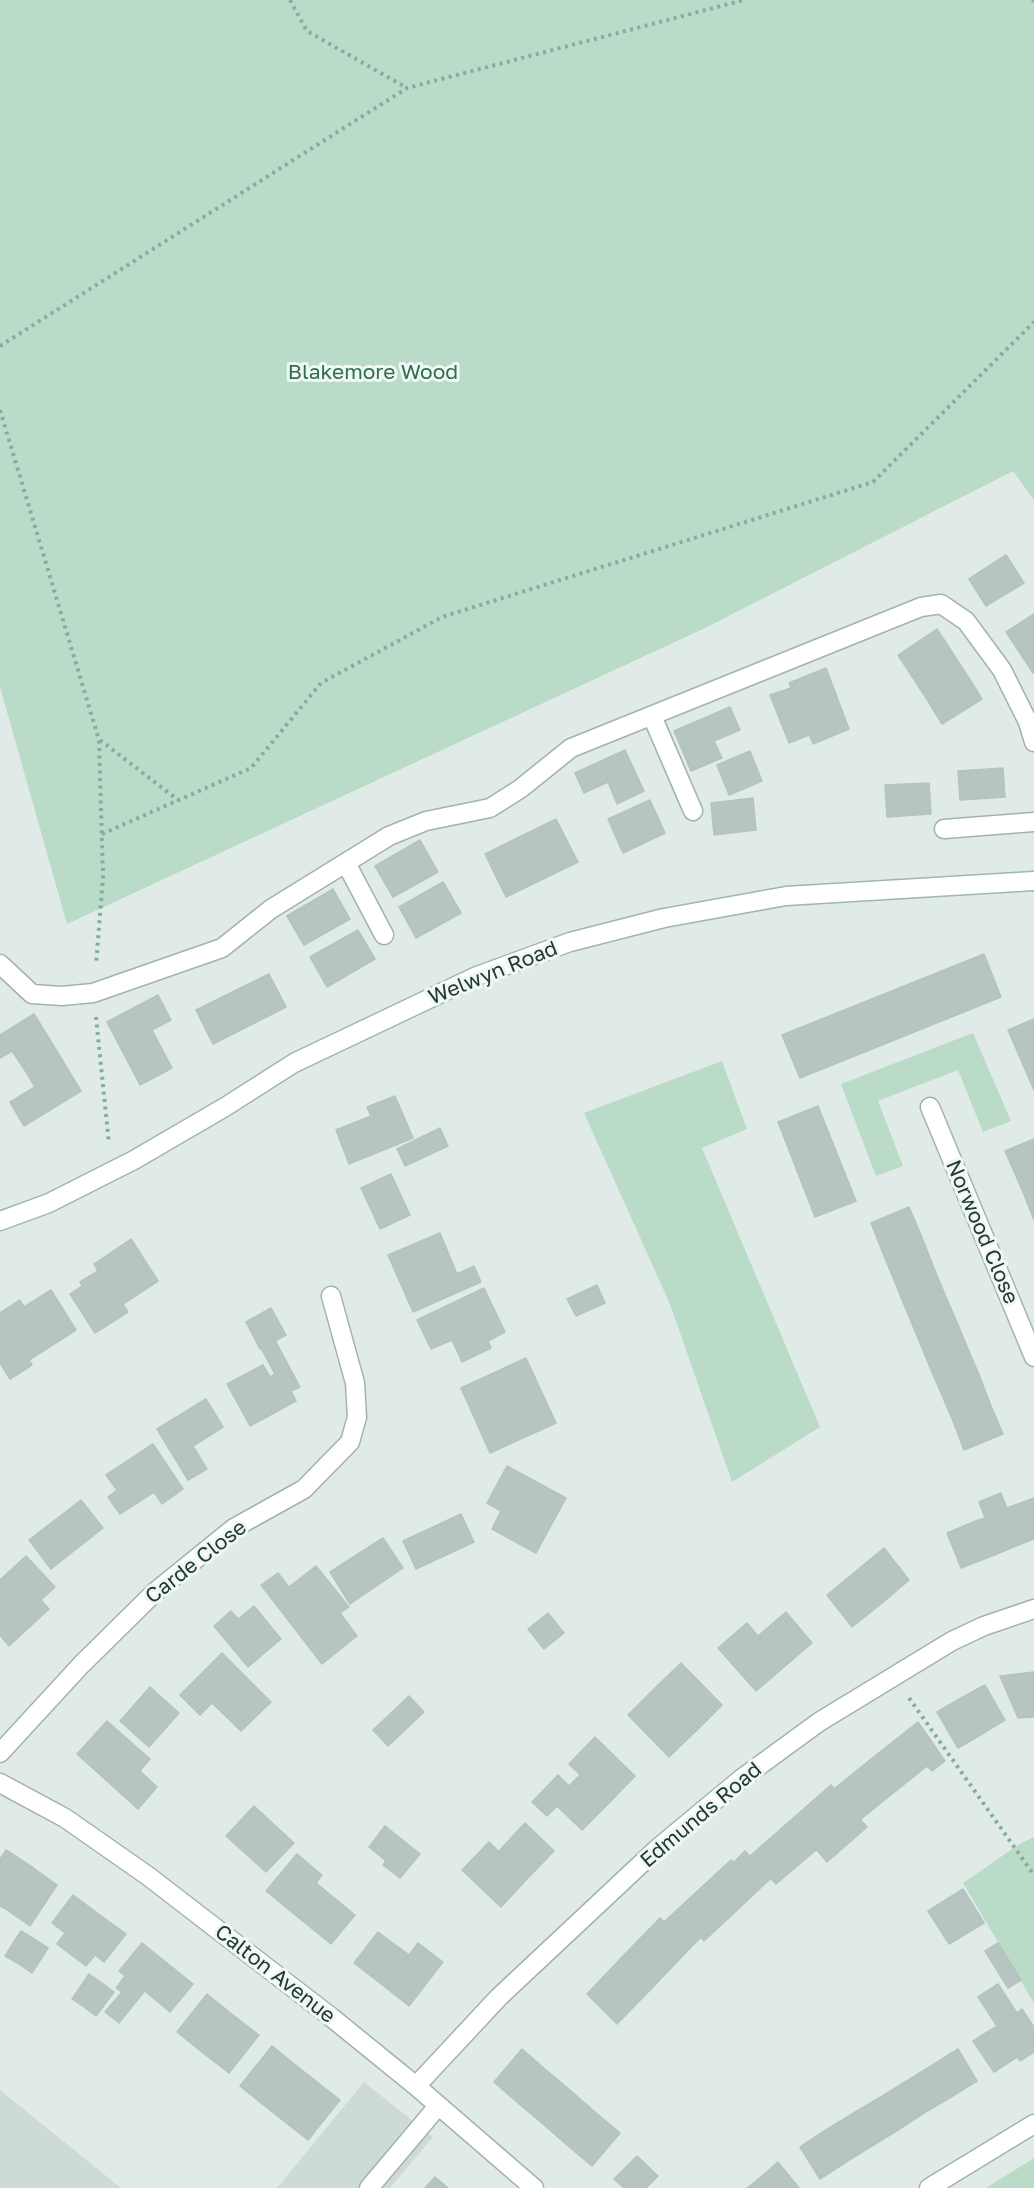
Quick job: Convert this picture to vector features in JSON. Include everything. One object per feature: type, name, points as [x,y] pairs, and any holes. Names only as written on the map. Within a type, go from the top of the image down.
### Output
[{"type":"street","points":[[0,964],[32,994],[63,996],[93,993],[222,948],[271,909],[389,836],[426,821],[490,808],[520,789],[571,748],[921,607],[941,604],[966,621],[1002,670],[1028,722],[1034,742]]},
{"type":"street","points":[[652,716],[693,811]]},
{"type":"street","points":[[944,829],[1034,822]]},
{"type":"street","points":[[346,863],[384,935]]},
{"type":"street","name":"Welwyn Road","points":[[0,1221],[49,1203],[109,1173],[225,1107],[294,1064],[477,976],[570,942],[664,918],[786,896],[1034,881]]},
{"type":"street","name":"Norwood Close","points":[[930,1107],[1034,1357]]},
{"type":"street","name":"Carde Close","points":[[0,1753],[81,1665],[155,1592],[234,1527],[304,1489],[350,1442],[357,1417],[355,1383],[331,1296]]},
{"type":"street","name":"Edmunds Road","points":[[416,2086],[499,1997],[658,1848],[767,1760],[819,1722],[952,1641],[984,1626],[1034,1609]]},
{"type":"street","name":"Calton Avenue","points":[[0,1783],[65,1818],[148,1876],[322,2010],[416,2086],[534,2188]]},
{"type":"street","points":[[369,2188],[438,2106]]},
{"type":"street","points":[[929,2188],[1034,2124]]},
{"type":"path","points":[[290,0],[306,31],[406,88]]},
{"type":"path","points":[[0,346],[406,88],[744,0]]},
{"type":"path","points":[[102,834],[250,768],[321,683],[442,617],[873,482],[1034,322]]},
{"type":"path","points":[[0,410],[99,740],[103,877],[93,993],[108,1131],[109,1173]]},
{"type":"path","points":[[99,740],[178,800]]},
{"type":"path","points":[[893,1675],[1034,1874]]},
{"type":"shaded area","points":[[364,2082],[433,2137],[390,2188],[277,2188]]},
{"type":"shaded area","points":[[0,2090],[121,2188],[0,2188]]},
{"type":"green space","name":"Blakemore Wood","points":[[0,0],[1034,0],[1034,500],[1013,471],[705,628],[67,924],[0,687]]},
{"type":"green space","points":[[973,1033],[1011,1121],[983,1132],[958,1070],[878,1101],[903,1166],[876,1176],[841,1084]]},
{"type":"green space","points":[[722,1061],[747,1129],[702,1148],[820,1427],[732,1482],[670,1304],[584,1113]]},
{"type":"green space","points":[[1034,1837],[1034,2003],[963,1883],[1021,1843]]},
{"type":"green space","points":[[1034,2158],[1034,2188],[986,2188]]},
{"type":"building","points":[[1006,555],[1024,583],[986,606],[969,579]]},
{"type":"building","points":[[1034,614],[1034,643],[1020,653],[1006,632]]},
{"type":"building","points":[[937,629],[952,652],[913,678],[898,655]]},
{"type":"building","points":[[1034,643],[1034,673],[1033,673],[1020,653]]},
{"type":"building","points":[[952,652],[967,675],[928,701],[913,678]]},
{"type":"building","points":[[826,668],[849,729],[813,744],[789,683]]},
{"type":"building","points":[[967,675],[982,699],[942,724],[928,701]]},
{"type":"building","points":[[791,688],[809,735],[789,743],[770,695]]},
{"type":"building","points":[[730,707],[740,730],[714,741],[722,758],[691,771],[674,731]]},
{"type":"building","points":[[625,750],[644,791],[617,804],[608,782],[584,793],[575,773]]},
{"type":"building","points":[[750,751],[756,766],[723,780],[717,765]]},
{"type":"building","points":[[756,766],[762,781],[729,795],[723,780]]},
{"type":"building","points":[[1003,768],[1005,797],[960,800],[958,771]]},
{"type":"building","points":[[929,783],[931,814],[887,817],[885,785]]},
{"type":"building","points":[[753,798],[756,830],[714,835],[711,803]]},
{"type":"building","points":[[650,800],[665,833],[623,853],[608,819]]},
{"type":"building","points":[[556,819],[578,862],[506,897],[485,854]]},
{"type":"building","points":[[420,840],[438,872],[393,897],[375,866]]},
{"type":"building","points":[[443,882],[461,913],[416,938],[399,907]]},
{"type":"building","points":[[333,889],[350,919],[304,945],[287,916]]},
{"type":"building","points":[[358,930],[375,959],[327,987],[310,957]]},
{"type":"building","points":[[984,954],[1001,997],[800,1078],[782,1035]]},
{"type":"building","points":[[269,974],[286,1007],[213,1044],[196,1010]]},
{"type":"building","points":[[158,995],[171,1020],[152,1030],[172,1068],[140,1085],[107,1022]]},
{"type":"building","points":[[34,1014],[58,1053],[26,1072],[12,1051],[0,1058],[0,1035]]},
{"type":"building","points":[[1034,1019],[1034,1090],[1008,1030]]},
{"type":"building","points":[[58,1053],[81,1091],[24,1126],[10,1102],[35,1087],[26,1072]]},
{"type":"building","points":[[395,1096],[413,1138],[349,1164],[336,1130],[371,1116],[367,1107]]},
{"type":"building","points":[[818,1106],[856,1201],[815,1217],[778,1122]]},
{"type":"building","points":[[440,1128],[448,1146],[405,1166],[397,1149]]},
{"type":"building","points":[[1034,1139],[1034,1188],[1023,1192],[1005,1151]]},
{"type":"building","points":[[391,1174],[410,1215],[380,1229],[361,1188]]},
{"type":"building","points":[[1034,1188],[1034,1220],[1023,1192]]},
{"type":"building","points":[[909,1207],[921,1235],[882,1251],[871,1223]]},
{"type":"building","points":[[440,1233],[457,1274],[474,1266],[481,1282],[413,1312],[388,1255]]},
{"type":"building","points":[[921,1235],[932,1263],[894,1280],[882,1251]]},
{"type":"building","points":[[131,1239],[158,1281],[123,1304],[128,1312],[95,1333],[70,1294],[82,1286],[80,1282],[98,1271],[94,1264]]},
{"type":"building","points":[[932,1263],[943,1290],[905,1307],[894,1280]]},
{"type":"building","points":[[597,1285],[605,1303],[576,1316],[567,1299]]},
{"type":"building","points":[[484,1288],[505,1332],[488,1341],[491,1348],[462,1362],[452,1340],[431,1349],[417,1320]]},
{"type":"building","points":[[51,1290],[76,1330],[29,1360],[32,1365],[10,1379],[0,1363],[0,1313],[20,1300],[24,1307]]},
{"type":"building","points":[[943,1290],[956,1320],[917,1336],[905,1307]]},
{"type":"building","points":[[271,1308],[286,1335],[260,1349],[246,1322]]},
{"type":"building","points":[[956,1320],[968,1349],[929,1365],[917,1336]]},
{"type":"building","points":[[276,1342],[300,1387],[291,1391],[296,1401],[250,1426],[227,1384],[263,1365],[270,1377],[275,1374],[262,1350]]},
{"type":"building","points":[[968,1349],[980,1377],[941,1393],[929,1365]]},
{"type":"building","points":[[526,1358],[556,1423],[490,1453],[461,1388]]},
{"type":"building","points":[[980,1377],[991,1406],[953,1421],[941,1393]]},
{"type":"building","points":[[206,1399],[223,1427],[193,1446],[207,1469],[188,1480],[157,1429]]},
{"type":"building","points":[[991,1406],[1003,1434],[964,1450],[953,1421]]},
{"type":"building","points":[[153,1444],[183,1489],[162,1504],[154,1492],[120,1514],[108,1497],[117,1490],[106,1475]]},
{"type":"building","points":[[507,1466],[566,1498],[536,1553],[492,1529],[501,1511],[487,1503]]},
{"type":"building","points":[[1001,1493],[1021,1544],[992,1556],[978,1520],[985,1518],[979,1502]]},
{"type":"building","points":[[1034,1498],[1034,1539],[1021,1544],[1007,1508]]},
{"type":"building","points":[[81,1500],[103,1528],[51,1569],[29,1540]]},
{"type":"building","points":[[461,1514],[474,1542],[416,1569],[403,1541]]},
{"type":"building","points":[[978,1520],[992,1556],[961,1568],[947,1533]]},
{"type":"building","points":[[383,1538],[403,1568],[350,1604],[330,1572]]},
{"type":"building","points":[[884,1548],[909,1580],[881,1604],[855,1572]]},
{"type":"building","points":[[26,1556],[55,1587],[41,1600],[49,1609],[9,1646],[0,1635],[0,1580]]},
{"type":"building","points":[[316,1566],[349,1607],[340,1613],[357,1636],[322,1664],[261,1585],[278,1573],[289,1587]]},
{"type":"building","points":[[855,1572],[881,1604],[852,1627],[827,1595]]},
{"type":"building","points":[[254,1606],[281,1639],[248,1667],[214,1626],[231,1611],[238,1619]]},
{"type":"building","points":[[786,1612],[812,1643],[784,1667],[758,1636]]},
{"type":"building","points":[[548,1613],[564,1633],[544,1649],[528,1629]]},
{"type":"building","points":[[747,1623],[784,1667],[756,1691],[718,1648]]},
{"type":"building","points":[[222,1653],[271,1702],[241,1731],[212,1703],[200,1715],[180,1695]]},
{"type":"building","points":[[681,1663],[722,1705],[696,1731],[654,1689]]},
{"type":"building","points":[[1034,1672],[1034,1717],[1018,1718],[1000,1676]]},
{"type":"building","points":[[985,1685],[1005,1720],[982,1734],[961,1698]]},
{"type":"building","points":[[150,1687],[179,1713],[149,1747],[120,1721]]},
{"type":"building","points":[[654,1689],[696,1731],[669,1757],[628,1715]]},
{"type":"building","points":[[409,1696],[424,1712],[388,1746],[373,1730]]},
{"type":"building","points":[[961,1698],[982,1734],[958,1748],[937,1712]]},
{"type":"building","points":[[107,1721],[150,1759],[140,1771],[157,1787],[138,1809],[77,1754]]},
{"type":"building","points":[[918,1722],[945,1761],[932,1771],[927,1766],[902,1786],[876,1755]]},
{"type":"building","points":[[595,1737],[635,1776],[609,1803],[569,1764]]},
{"type":"building","points":[[876,1755],[902,1786],[861,1819],[834,1789]]},
{"type":"building","points":[[558,1775],[569,1786],[580,1775],[609,1803],[582,1830],[557,1806],[547,1816],[532,1802]]},
{"type":"building","points":[[831,1785],[867,1827],[827,1862],[791,1820]]},
{"type":"building","points":[[254,1806],[294,1843],[266,1872],[226,1836]]},
{"type":"building","points":[[791,1820],[816,1850],[776,1884],[750,1856]]},
{"type":"building","points":[[525,1823],[554,1851],[527,1879],[499,1851]]},
{"type":"building","points":[[385,1826],[420,1854],[400,1878],[383,1865],[386,1861],[369,1847]]},
{"type":"building","points":[[489,1842],[527,1879],[501,1907],[462,1870]]},
{"type":"building","points":[[6,1850],[32,1867],[4,1908],[0,1906],[0,1859]]},
{"type":"building","points":[[745,1851],[771,1878],[733,1914],[705,1884],[731,1860],[734,1862]]},
{"type":"building","points":[[297,1854],[322,1875],[316,1883],[355,1915],[331,1944],[266,1891]]},
{"type":"building","points":[[32,1867],[57,1885],[30,1926],[4,1908]]},
{"type":"building","points":[[705,1884],[733,1914],[704,1941],[701,1937],[691,1947],[664,1922]]},
{"type":"building","points":[[963,1889],[984,1923],[949,1944],[928,1911]]},
{"type":"building","points":[[73,1895],[100,1915],[70,1954],[57,1944],[65,1933],[52,1923]]},
{"type":"building","points":[[100,1915],[126,1934],[104,1962],[95,1955],[86,1966],[70,1954]]},
{"type":"building","points":[[660,1918],[691,1947],[654,1986],[623,1956]]},
{"type":"building","points":[[21,1931],[34,1939],[19,1964],[5,1956]]},
{"type":"building","points":[[378,1932],[409,1955],[385,1987],[354,1963]]},
{"type":"building","points":[[34,1939],[48,1948],[32,1973],[19,1964]]},
{"type":"building","points":[[142,1943],[167,1963],[119,2023],[105,2012],[122,1992],[116,1988],[125,1976],[119,1971]]},
{"type":"building","points":[[418,1943],[443,1962],[409,2006],[385,1987]]},
{"type":"building","points":[[998,1943],[1021,1980],[1008,1988],[985,1951]]},
{"type":"building","points":[[623,1956],[654,1986],[617,2024],[587,1994]]},
{"type":"building","points":[[167,1963],[193,1984],[170,2012],[145,1991]]},
{"type":"building","points":[[89,1974],[102,1983],[84,2007],[72,1999]]},
{"type":"building","points":[[102,1983],[114,1992],[96,2016],[84,2007]]},
{"type":"building","points":[[998,1984],[1017,2013],[1022,2009],[1034,2027],[1034,2052],[1020,2061],[978,1997]]},
{"type":"building","points":[[207,1994],[233,2015],[203,2053],[177,2032]]},
{"type":"building","points":[[233,2015],[259,2035],[229,2073],[203,2053]]},
{"type":"building","points":[[997,2026],[1017,2057],[994,2072],[973,2041]]},
{"type":"building","points":[[272,2046],[298,2067],[266,2107],[240,2086]]},
{"type":"building","points":[[522,2049],[546,2070],[518,2103],[494,2082]]},
{"type":"building","points":[[958,2049],[977,2081],[951,2097],[931,2066]]},
{"type":"building","points":[[931,2066],[951,2097],[924,2113],[905,2082]]},
{"type":"building","points":[[298,2067],[340,2100],[308,2140],[266,2107]]},
{"type":"building","points":[[546,2070],[571,2091],[543,2124],[518,2103]]},
{"type":"building","points":[[905,2082],[924,2113],[898,2130],[879,2098]]},
{"type":"building","points":[[571,2091],[595,2112],[567,2145],[543,2124]]},
{"type":"building","points":[[879,2098],[898,2130],[872,2146],[852,2114]]},
{"type":"building","points":[[595,2112],[620,2133],[592,2166],[567,2145]]},
{"type":"building","points":[[852,2114],[872,2146],[846,2162],[826,2130]]},
{"type":"building","points":[[826,2130],[846,2162],[820,2179],[800,2147]]},
{"type":"building","points":[[637,2156],[658,2176],[646,2188],[624,2188],[614,2179]]},
{"type":"building","points":[[778,2162],[799,2188],[760,2188],[755,2182]]},
{"type":"building","points":[[435,2177],[448,2188],[425,2188]]},
{"type":"building","points":[[755,2182],[760,2188],[747,2188]]}]
